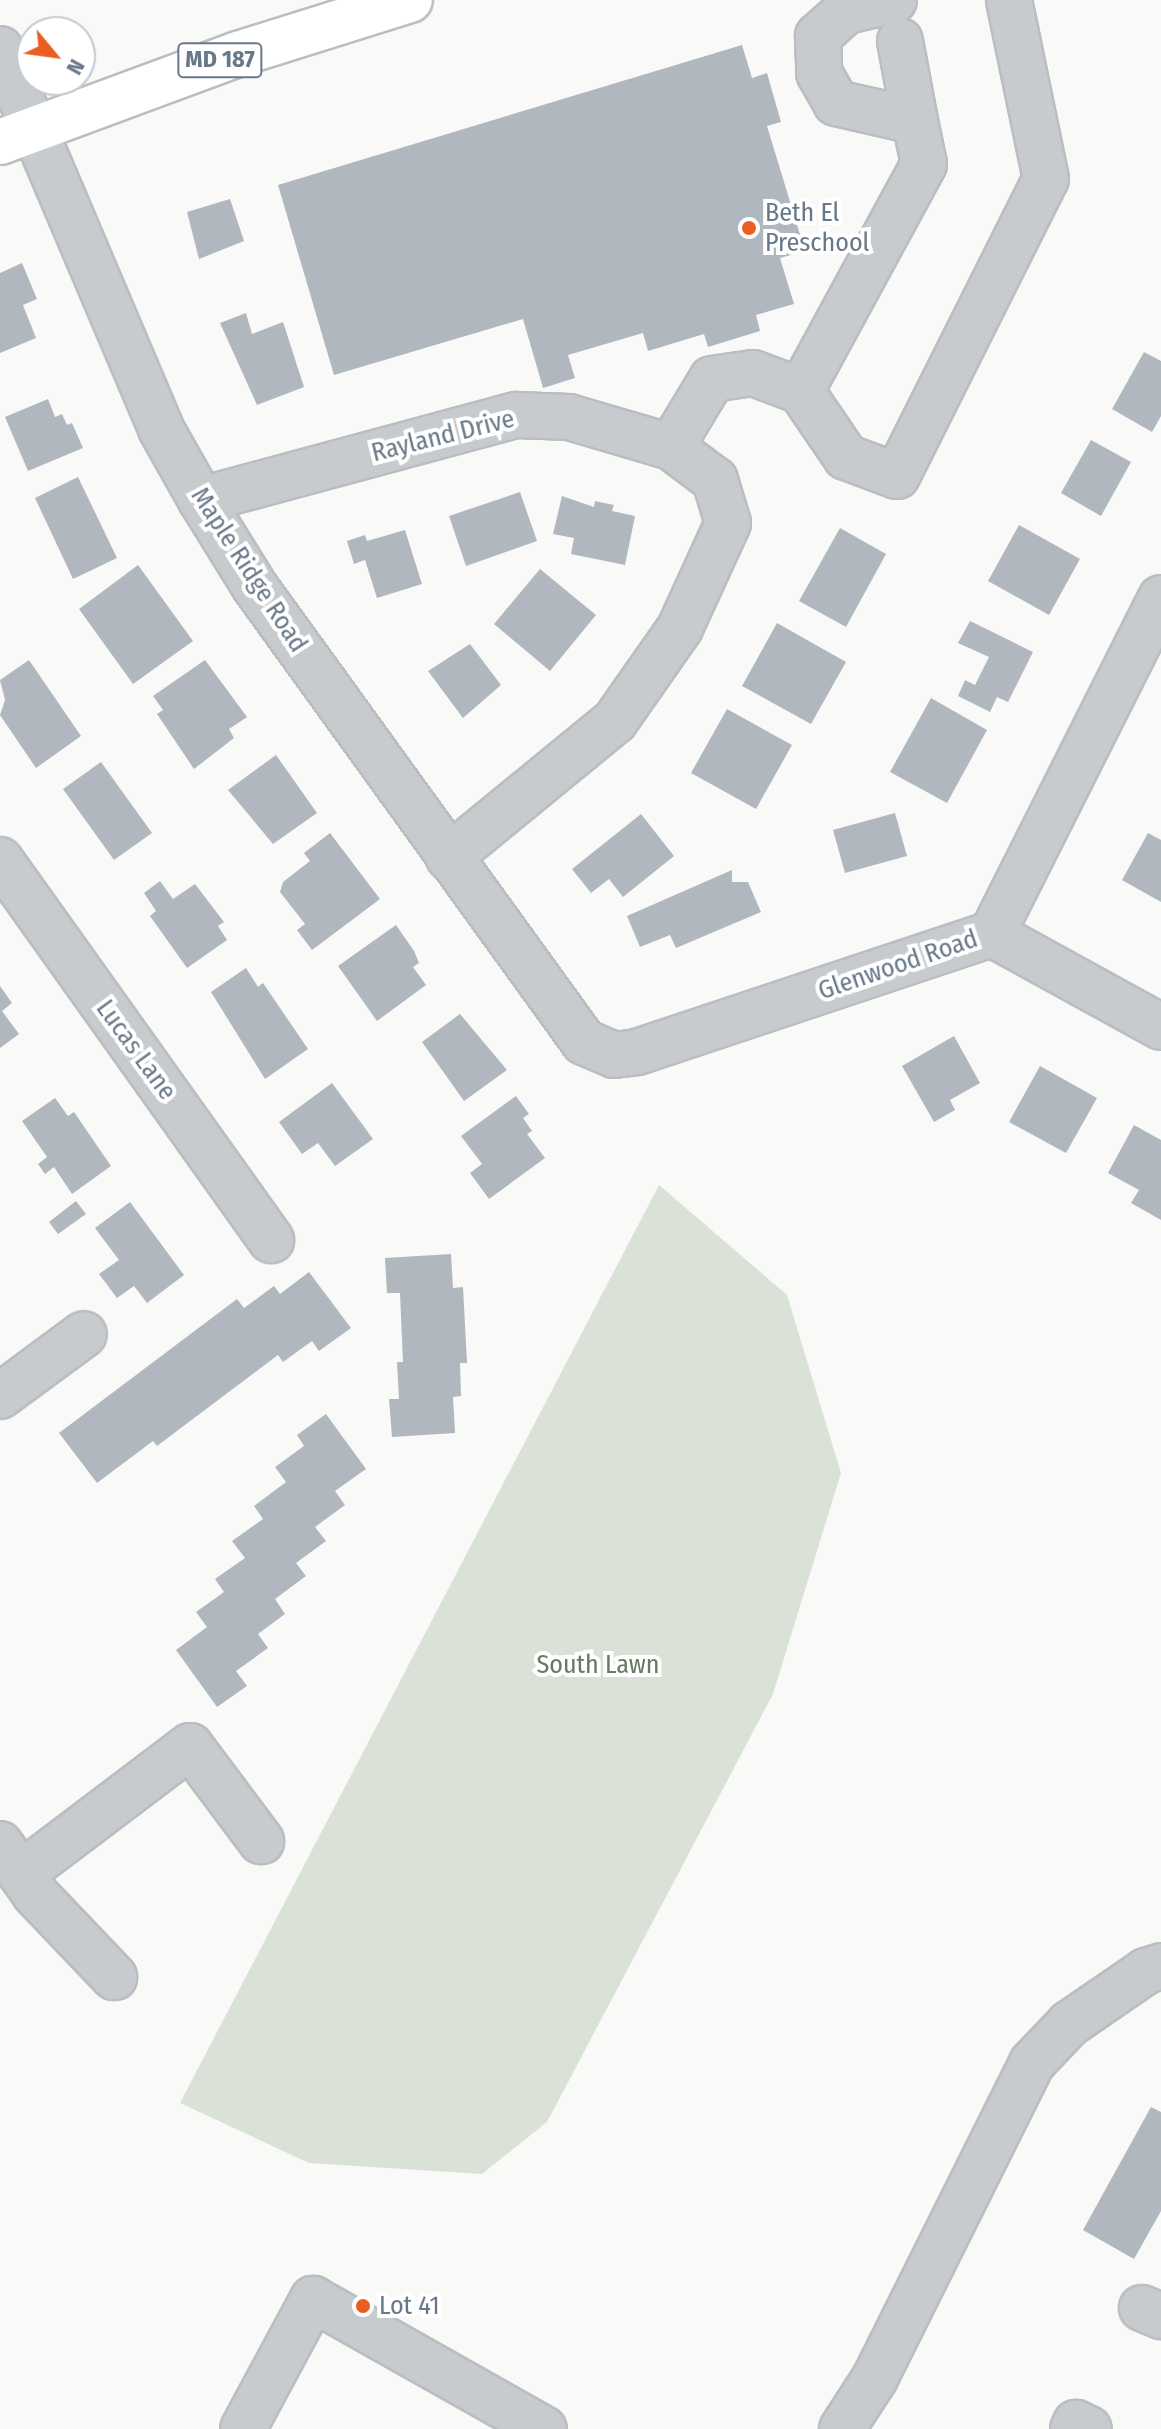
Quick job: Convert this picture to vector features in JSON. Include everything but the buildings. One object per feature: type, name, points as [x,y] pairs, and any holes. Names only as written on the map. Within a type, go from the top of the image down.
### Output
[{"type":"main road","name":"MD 187","points":[[16,136],[238,54],[410,0]]},
{"type":"street","points":[[671,447],[712,379],[753,373],[801,391],[846,457],[897,476],[1046,179],[1009,0]]},
{"type":"street","points":[[801,391],[924,164],[897,21],[846,11],[818,36],[819,73],[836,103],[915,121]]},
{"type":"street","name":"Maple Ridge Road","points":[[0,49],[16,136],[161,429],[201,500],[255,587],[584,1042]]},
{"type":"street","name":"Rayland Drive","points":[[201,500],[517,415],[569,417],[671,447],[715,480],[728,523],[680,628],[615,721],[449,857]]},
{"type":"street","name":"Glenwood Road","points":[[584,1042],[614,1055],[637,1052],[992,934],[1161,598]]},
{"type":"street","name":"Lucas Lane","points":[[0,860],[271,1240]]},
{"type":"street","points":[[992,934],[1161,1027]]},
{"type":"street","points":[[0,1396],[84,1334]]},
{"type":"street","points":[[114,1977],[11,1859],[190,1746],[261,1841]]},
{"type":"street","points":[[842,2429],[875,2378],[1032,2063],[1069,2024],[1146,1971],[1161,1966]]},
{"type":"street","points":[[243,2429],[313,2299],[544,2429]]},
{"type":"street","points":[[1073,2429],[1076,2423],[1089,2429]]},
{"type":"green space","name":"South Lawn","points":[[659,1185],[787,1295],[841,1473],[773,1694],[547,2122],[482,2174],[309,2163],[180,2103]]},
{"type":"place","name":"Beth El Preschool","points":[[749,228]]},
{"type":"place","name":"Lot 41","points":[[363,2306]]}]
